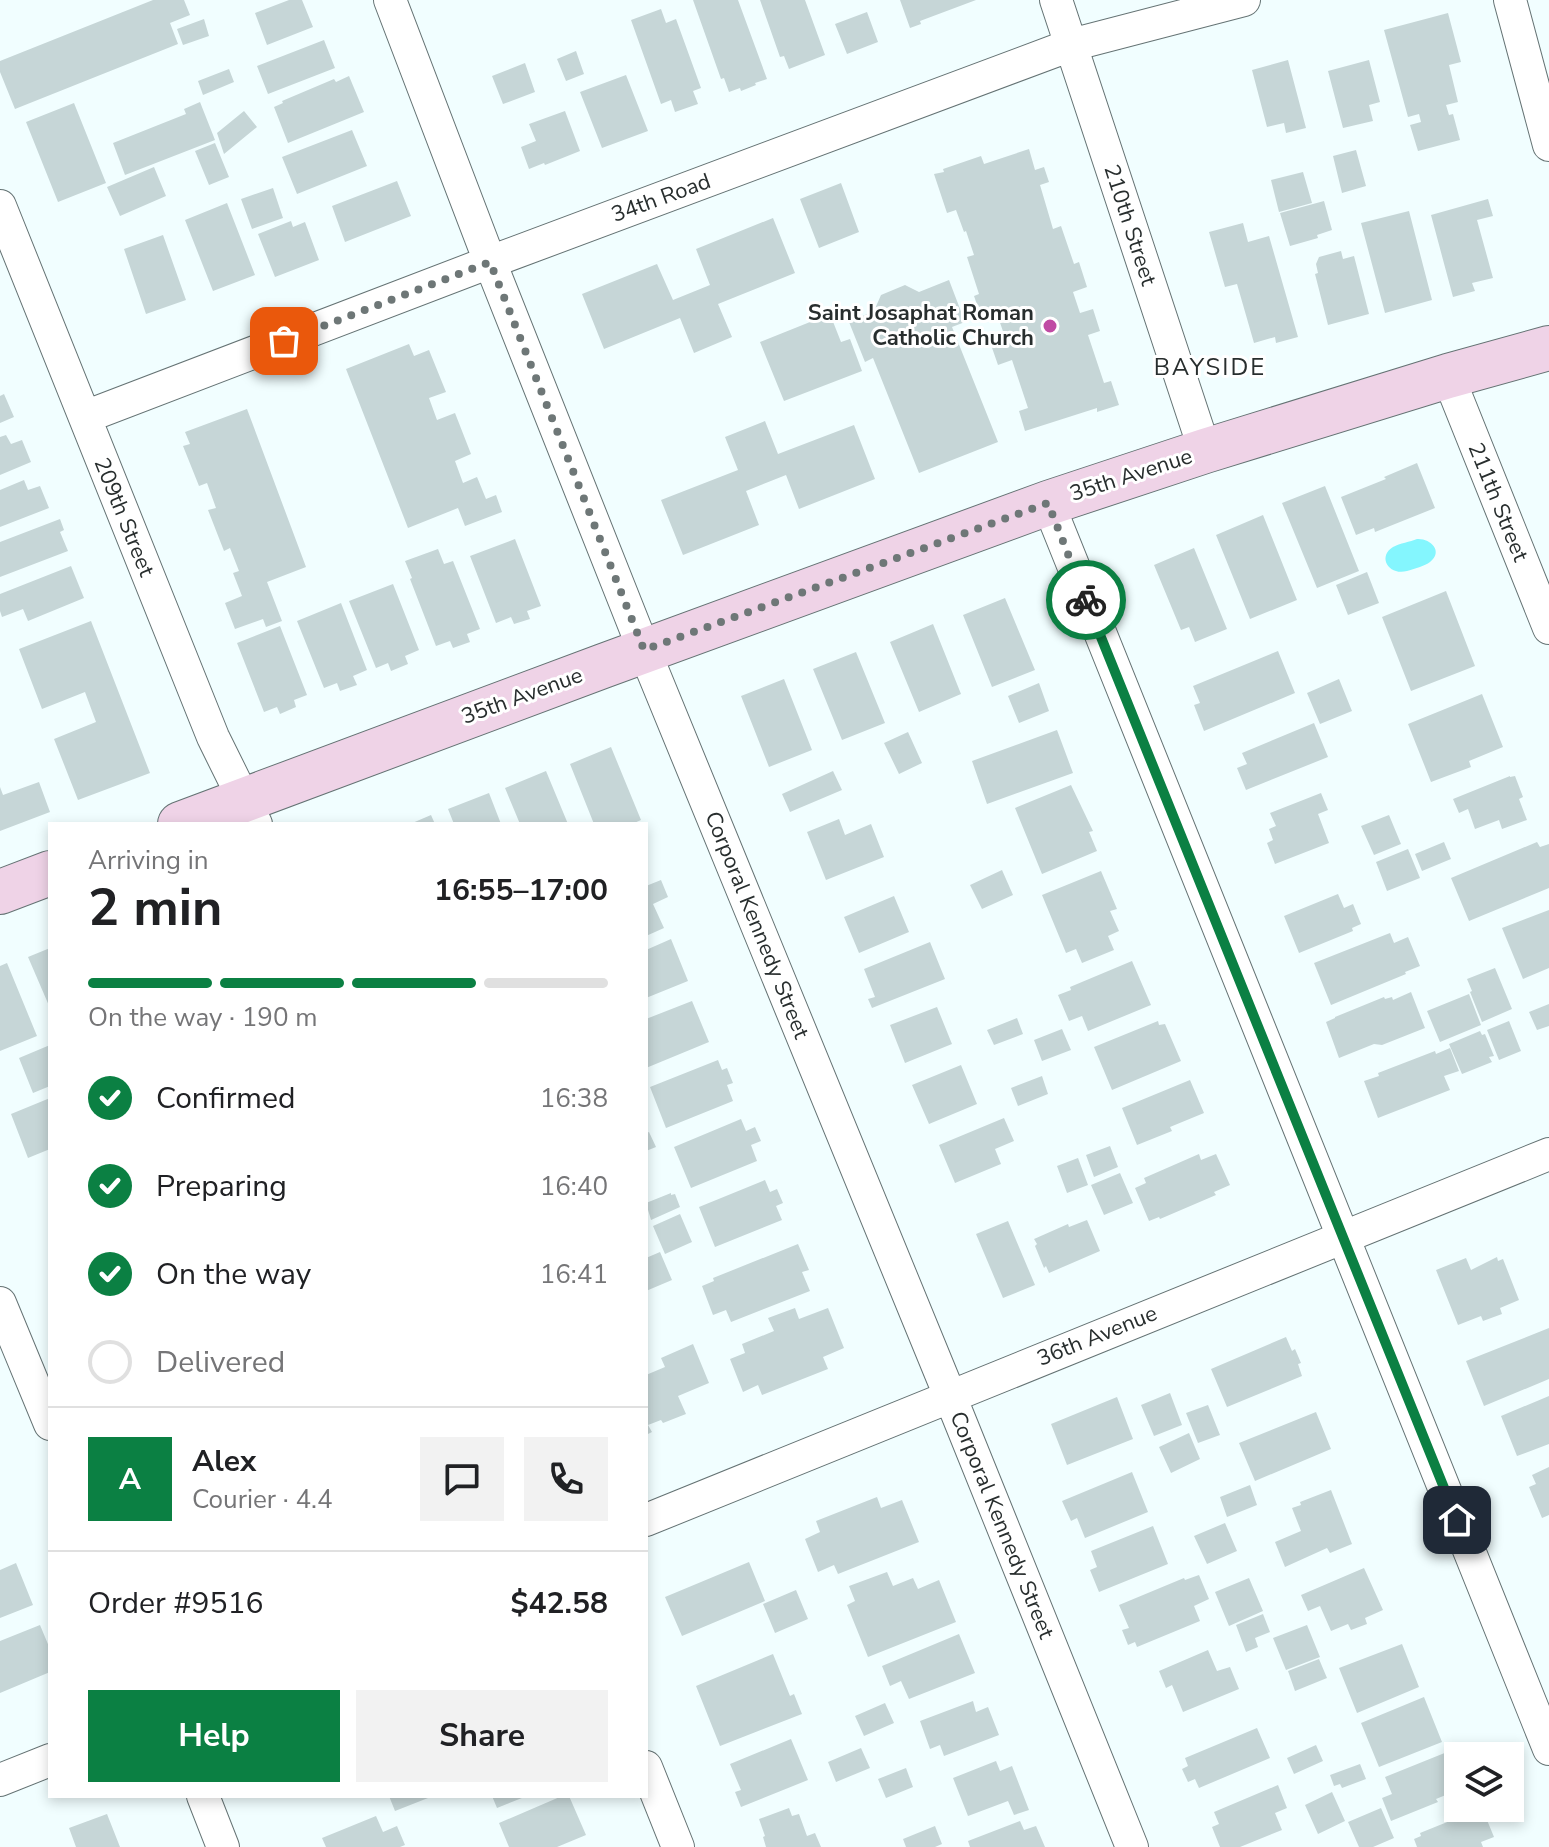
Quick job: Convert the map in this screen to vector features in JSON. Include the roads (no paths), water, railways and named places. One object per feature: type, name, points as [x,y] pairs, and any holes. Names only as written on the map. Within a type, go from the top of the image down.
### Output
[{"type":"street","name":"Corporal Kennedy Street","points":[[390,0],[644,650],[1132,1847]]},
{"type":"street","name":"210th Street","points":[[1056,0],[1205,451]]},
{"type":"street","name":"34th Road","points":[[85,417],[1071,45],[1244,0]]},
{"type":"street","points":[[1510,0],[1549,145]]},
{"type":"street","name":"209th Street","points":[[0,206],[213,737],[250,812]]},
{"type":"street","name":"35th Avenue","points":[[192,822],[250,812],[644,650],[1048,503],[1205,451],[1549,348]]},
{"type":"street","name":"211th Street","points":[[1448,376],[1549,628]]},
{"type":"street","points":[[1048,503],[1549,1749]]},
{"type":"street","points":[[0,892],[48,874]]},
{"type":"street","name":"36th Avenue","points":[[648,1519],[1549,1154]]},
{"type":"street","points":[[0,1303],[48,1419]]},
{"type":"street","points":[[0,1780],[48,1761]]},
{"type":"street","points":[[648,1772],[678,1847]]},
{"type":"street","points":[[204,1798],[223,1847]]},
{"type":"water","points":[[1417,539],[1434,546],[1436,554],[1430,562],[1401,572],[1387,565],[1388,551]]},
{"type":"place","name":"Saint Josaphat Roman Catholic Church","points":[[1050,326]]},
{"type":"district","name":"BAYSIDE","points":[[1210,367]]}]
